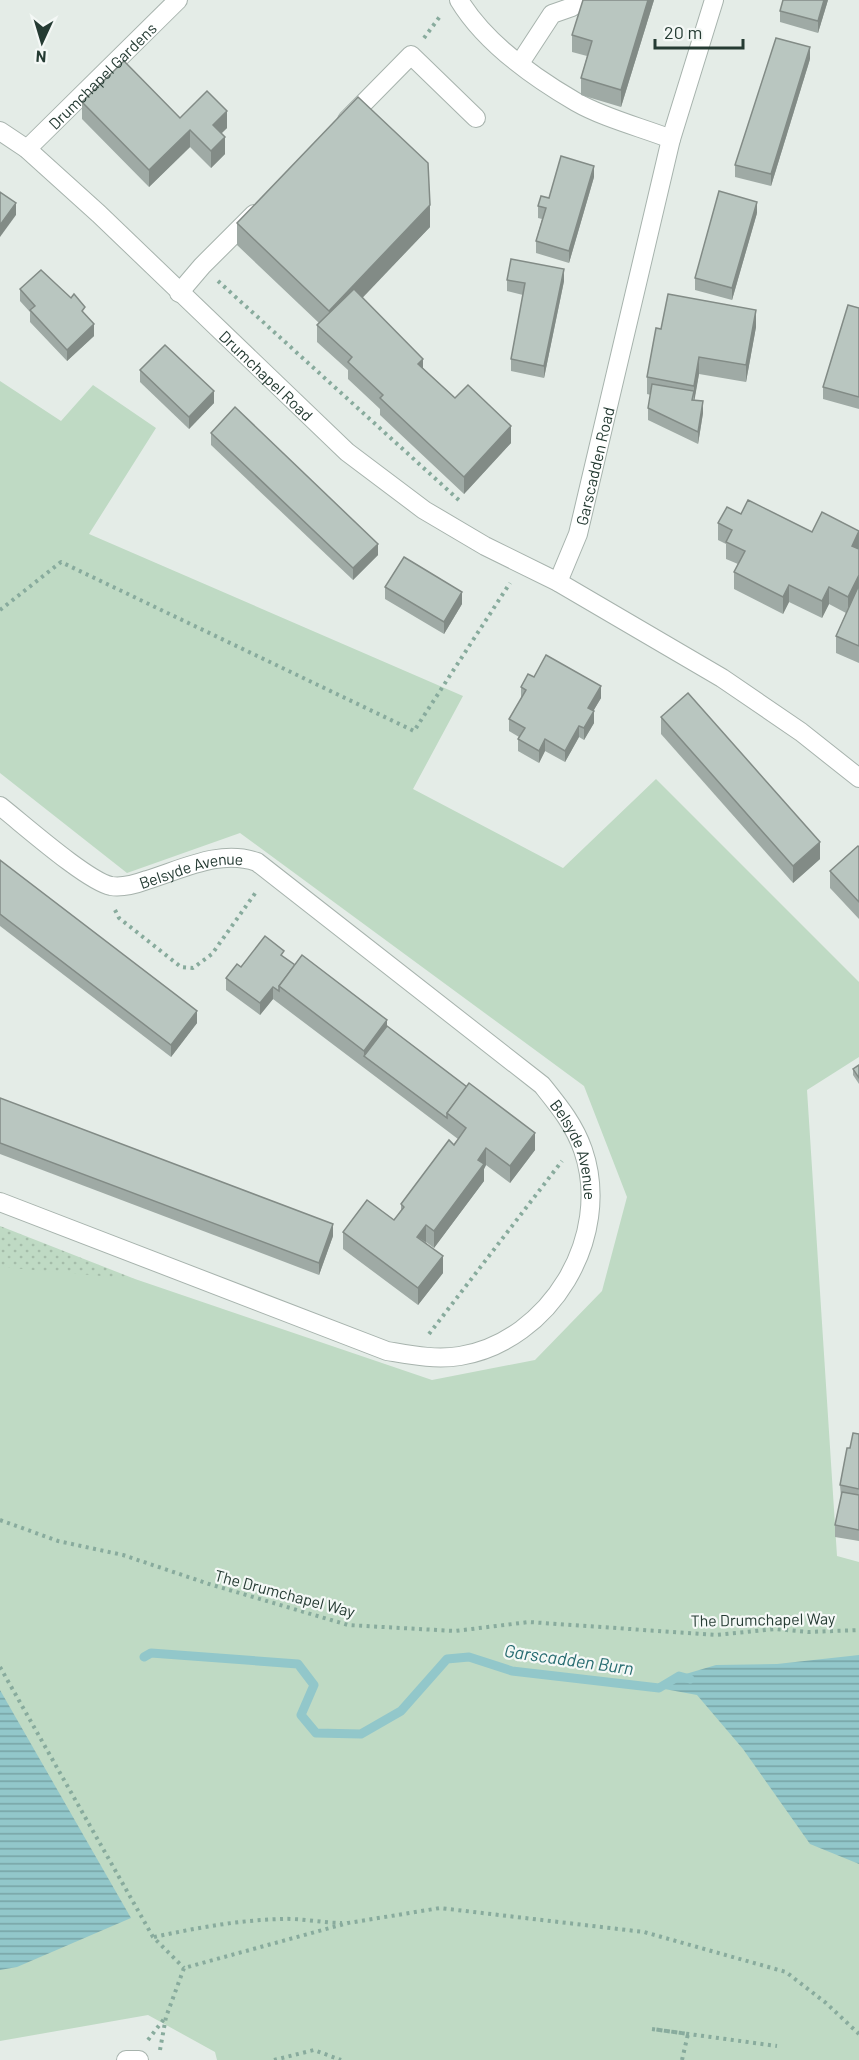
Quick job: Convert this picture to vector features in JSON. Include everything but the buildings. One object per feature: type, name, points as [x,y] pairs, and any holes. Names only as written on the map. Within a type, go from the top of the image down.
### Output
[{"type":"street","name":"Drumchapel Gardens","points":[[27,149],[178,0]]},
{"type":"street","points":[[520,63],[552,14],[572,7],[578,0]]},
{"type":"street","name":"Garscadden Road","points":[[558,582],[578,534],[670,139],[714,0]]},
{"type":"street","points":[[452,5],[469,16],[520,63],[578,103],[670,139]]},
{"type":"street","points":[[336,131],[411,55],[476,118]]},
{"type":"street","name":"Drumchapel Road","points":[[0,131],[27,149],[99,214],[179,294],[347,452],[424,510],[522,565],[558,582]]},
{"type":"street","points":[[179,294],[202,266],[269,199]]},
{"type":"street","points":[[558,582],[722,678],[801,732],[859,778]]},
{"type":"street","points":[[0,806],[93,878],[114,886]]},
{"type":"street","name":"Belsyde Avenue","points":[[0,1202],[387,1351],[412,1356],[460,1356],[495,1345],[523,1328],[546,1309],[565,1284],[581,1251],[588,1219],[589,1187],[584,1152],[567,1116],[542,1085],[270,872],[257,862],[241,856],[222,856],[137,884],[114,886]]},
{"type":"street","points":[[126,2060],[139,2060]]},
{"type":"path","points":[[411,55],[452,5]]},
{"type":"path","points":[[202,266],[465,505]]},
{"type":"path","points":[[0,610],[61,562],[414,731],[522,565]]},
{"type":"path","points":[[114,886],[115,909],[119,918],[181,967],[193,968],[212,954],[270,872]]},
{"type":"path","points":[[412,1356],[579,1139]]},
{"type":"path","name":"The Drumchapel Way","points":[[0,1520],[58,1541],[123,1555],[209,1584],[348,1625],[455,1631],[529,1622],[716,1635],[776,1629],[807,1632],[859,1630]]},
{"type":"path","points":[[0,1667],[153,1937],[184,1968]]},
{"type":"path","points":[[184,1968],[348,1923],[440,1908],[644,1932],[786,1972],[826,2003],[859,2034]]},
{"type":"path","points":[[153,1937],[206,1926],[285,1919],[312,1923],[348,1923]]},
{"type":"path","points":[[159,2060],[166,2017],[184,1968]]},
{"type":"path","points":[[682,2060],[688,2034],[652,2029],[777,2046]]},
{"type":"path","points":[[274,2060],[314,2050],[341,2060]]},
{"type":"green space","points":[[0,381],[61,421],[93,385],[156,428],[89,534],[463,696],[413,789],[563,868],[656,779],[859,982],[859,1057],[807,1090],[837,1556],[859,1562],[859,2060],[217,2060],[215,2052],[148,2015],[0,2041],[0,1267],[135,1279],[432,1380],[535,1360],[602,1291],[627,1197],[584,1086],[240,833],[127,873],[0,773]]},
{"type":"green space","points":[[0,1226],[135,1279],[138,1296],[0,1315]]},
{"type":"water","points":[[859,1655],[859,1864],[810,1844],[743,1749],[697,1695],[659,1688],[679,1676],[716,1665],[777,1664]]},
{"type":"water","points":[[0,1690],[131,1918],[17,1967],[0,1970]]},
{"type":"waterway","name":"Garscadden Burn","points":[[144,1657],[151,1653],[298,1664],[314,1685],[301,1715],[316,1733],[361,1734],[401,1711],[447,1659],[469,1657],[512,1671],[659,1688],[679,1676],[690,1679]]}]
